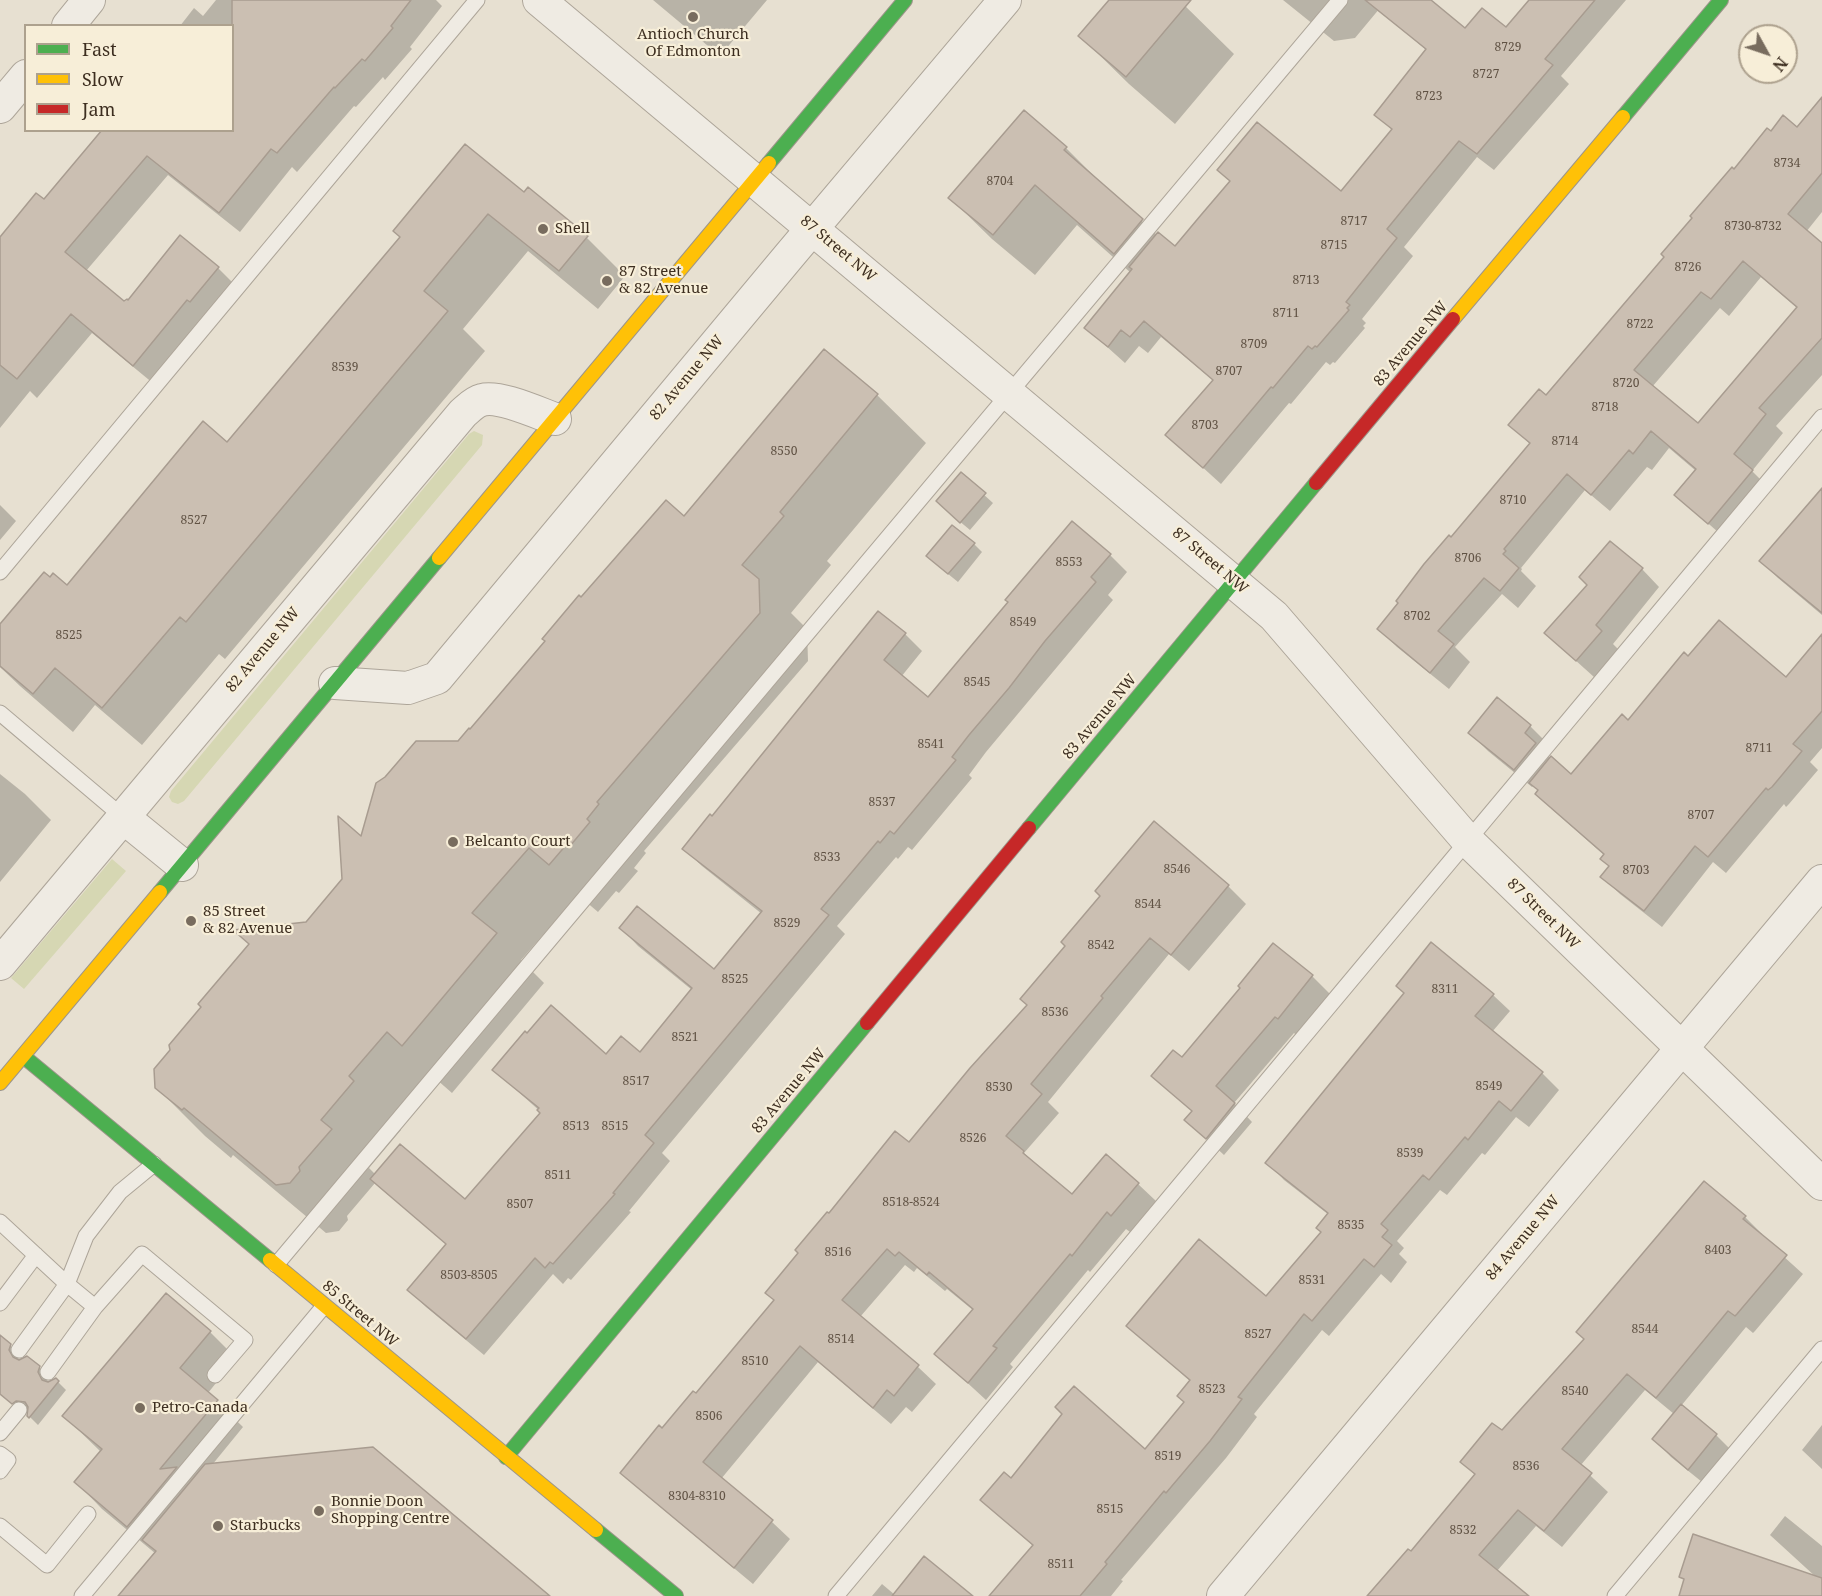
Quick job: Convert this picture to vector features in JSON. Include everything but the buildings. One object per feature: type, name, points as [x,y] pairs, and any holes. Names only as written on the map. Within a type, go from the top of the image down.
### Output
[{"type":"street","points":[[70,24],[89,0]]},
{"type":"street","name":"87 Street NW","points":[[539,0],[1274,616],[1468,841],[1822,1184]]},
{"type":"street","points":[[0,1083],[905,0]]},
{"type":"street","name":"82 Avenue NW","points":[[335,683],[408,688],[437,678],[1005,0]]},
{"type":"street","name":"83 Avenue NW","points":[[506,1457],[1721,0]]},
{"type":"street","points":[[0,107],[24,78]]},
{"type":"street","name":"82 Avenue NW","points":[[0,964],[463,413],[473,404],[484,399],[495,399],[555,419]]},
{"type":"street","points":[[123,817],[182,866]]},
{"type":"street","name":"84 Avenue NW","points":[[1223,1596],[1822,881]]},
{"type":"street","name":"85 Street NW","points":[[23,1056],[676,1596]]},
{"type":"lane","points":[[0,572],[477,0]]},
{"type":"lane","points":[[276,1265],[1340,0]]},
{"type":"lane","points":[[836,1596],[1822,417]]},
{"type":"lane","points":[[0,713],[123,817]]},
{"type":"lane","points":[[19,1350],[67,1284],[86,1236],[120,1192],[154,1164]]},
{"type":"lane","points":[[3,1231],[36,1255],[95,1307]]},
{"type":"lane","points":[[48,1372],[95,1307],[142,1254],[245,1340],[215,1375]]},
{"type":"lane","points":[[0,1303],[36,1255]]},
{"type":"lane","points":[[82,1596],[324,1306]]},
{"type":"lane","points":[[1615,1596],[1822,1349]]},
{"type":"lane","points":[[0,1433],[19,1410]]},
{"type":"lane","points":[[0,1454],[9,1460],[0,1471]]},
{"type":"lane","points":[[0,1526],[47,1565],[88,1514]]},
{"type":"green space","points":[[474,431],[483,435],[482,445],[184,801],[178,804],[172,802],[169,797],[171,791],[469,434]]},
{"type":"green space","points":[[112,859],[126,871],[24,989],[11,978]]},
{"type":"traffic: fast","points":[[769,163],[905,0]]},
{"type":"traffic: fast","points":[[1623,117],[1721,0]]},
{"type":"traffic: fast","points":[[1029,828],[1316,483]]},
{"type":"traffic: fast","points":[[160,892],[439,558]]},
{"type":"traffic: fast","points":[[506,1457],[867,1023]]},
{"type":"traffic: fast","points":[[23,1056],[270,1260]]},
{"type":"traffic: fast","points":[[596,1530],[676,1596]]},
{"type":"traffic: slow","points":[[1453,319],[1623,117]]},
{"type":"traffic: slow","points":[[439,558],[769,163]]},
{"type":"traffic: slow","points":[[0,1083],[160,892]]},
{"type":"traffic: slow","points":[[270,1260],[596,1530]]},
{"type":"traffic: jam","points":[[1316,483],[1453,319]]},
{"type":"traffic: jam","points":[[867,1023],[1029,828]]},
{"type":"place","name":"Antioch Church Of Edmonton","points":[[693,17]]},
{"type":"place","name":"Shell","points":[[543,229]]},
{"type":"place","name":"87 Street & 82 Avenue","points":[[607,281]]},
{"type":"place","name":"Belcanto Court","points":[[453,842]]},
{"type":"place","name":"85 Street & 82 Avenue","points":[[191,921]]},
{"type":"place","name":"Petro-Canada","points":[[140,1408]]},
{"type":"place","name":"Bonnie Doon Shopping Centre","points":[[319,1511]]},
{"type":"place","name":"Starbucks","points":[[218,1526]]}]
